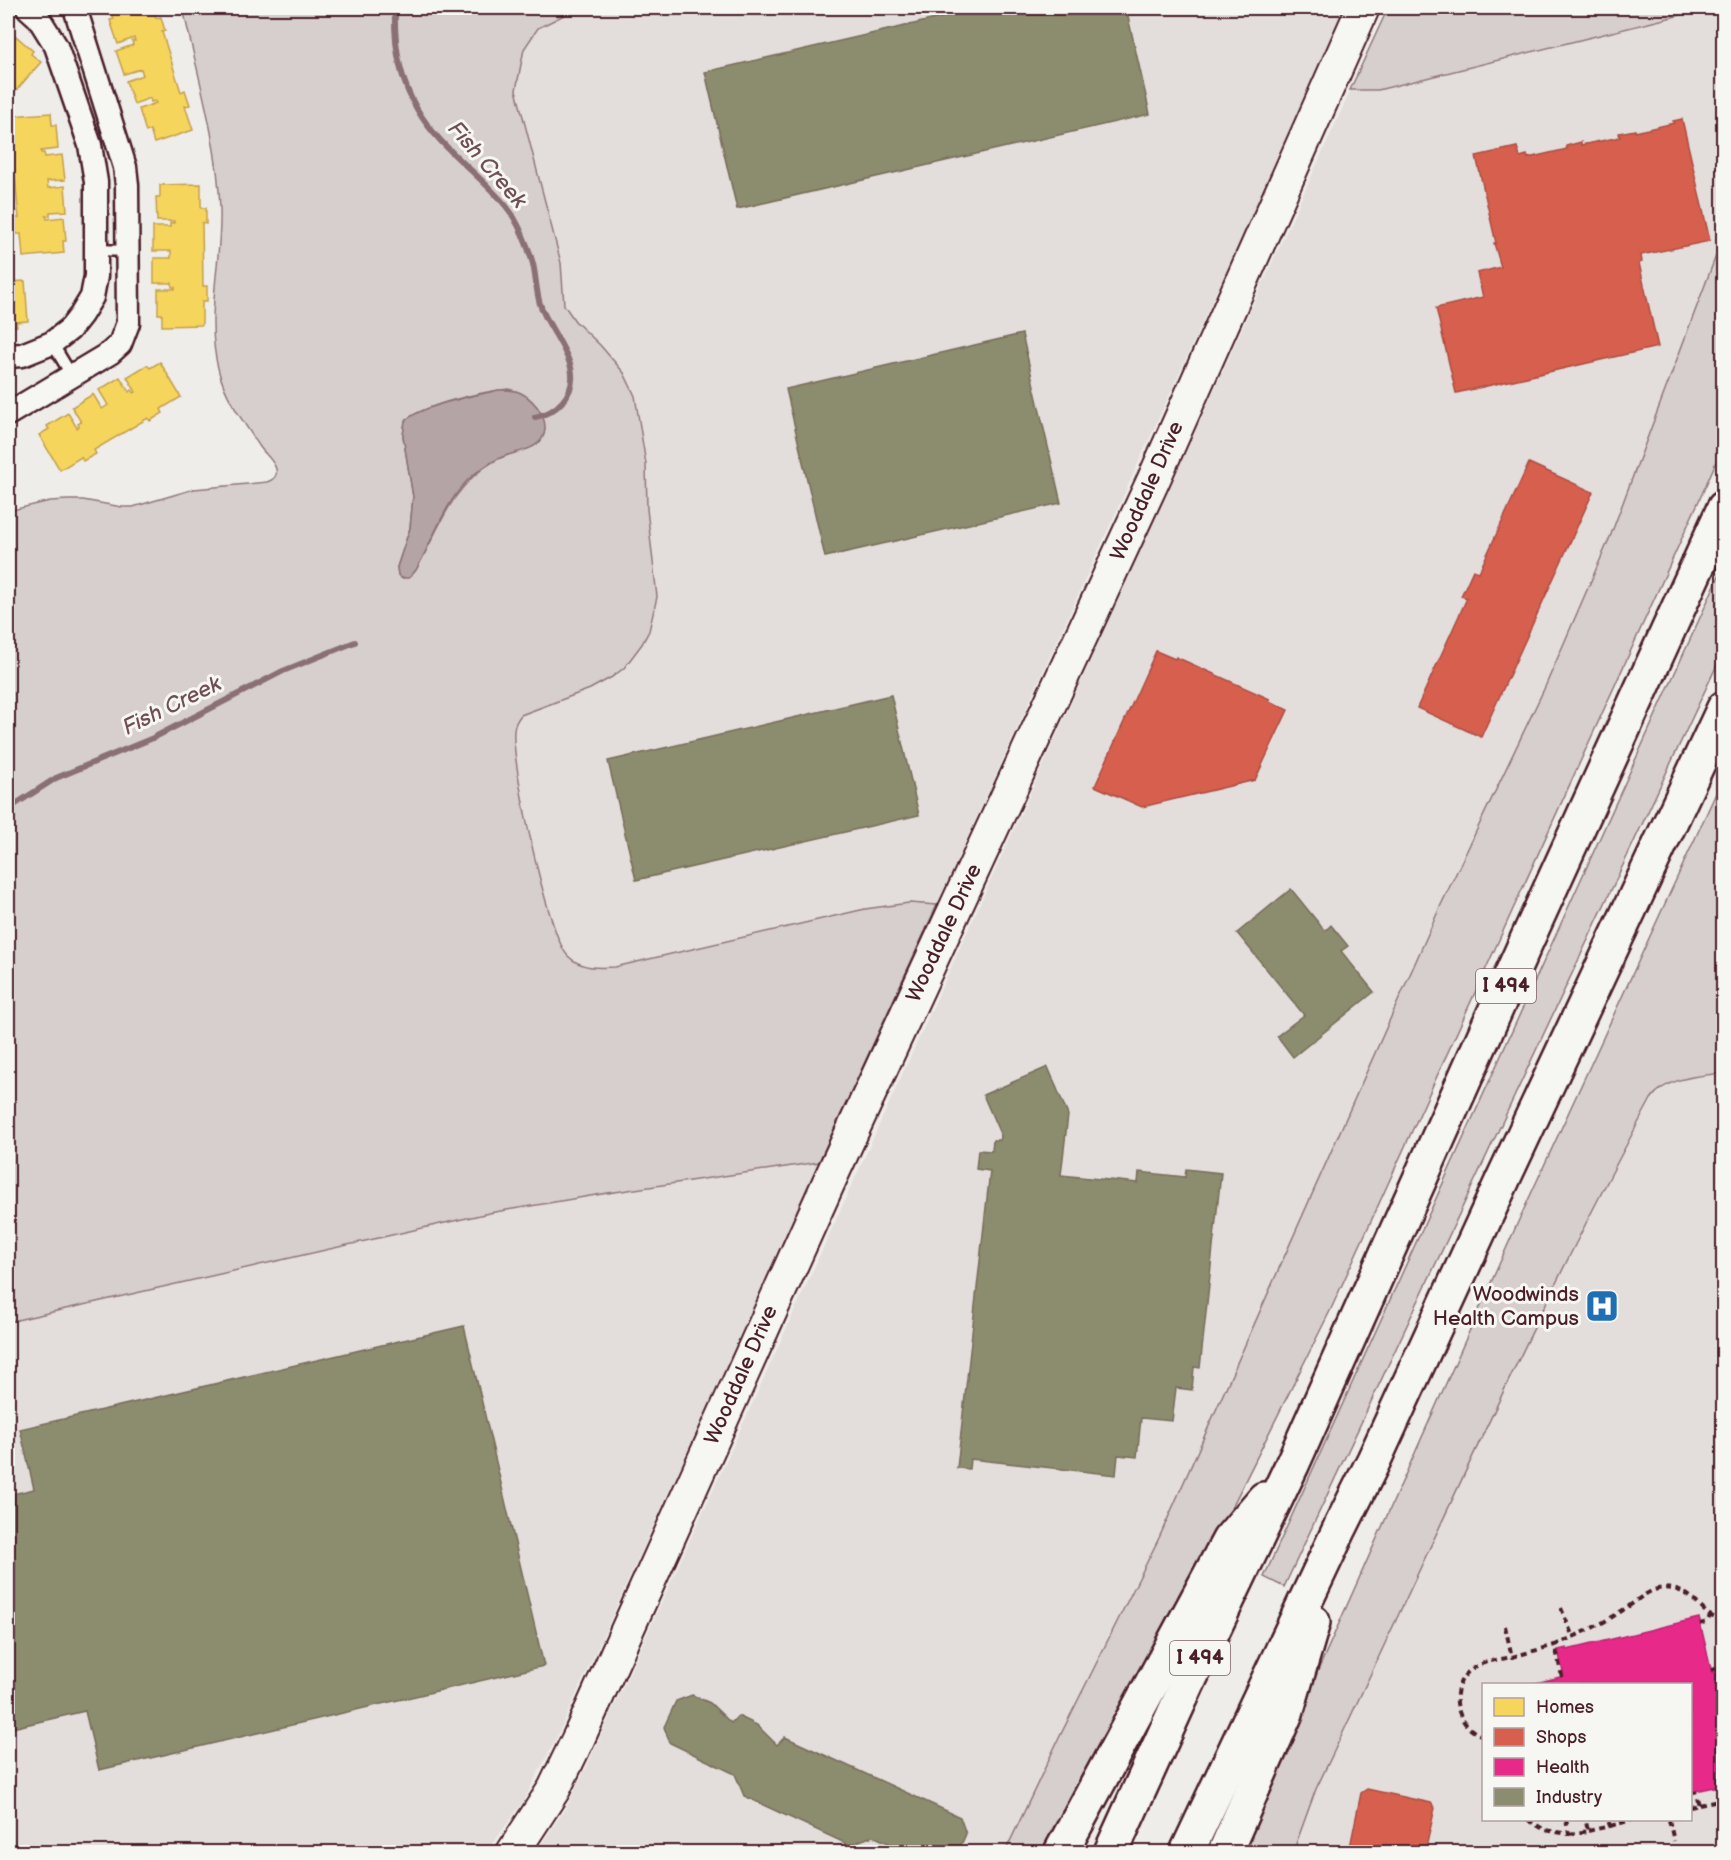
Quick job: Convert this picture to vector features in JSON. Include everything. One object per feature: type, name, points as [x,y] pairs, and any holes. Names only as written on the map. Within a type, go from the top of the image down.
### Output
[{"type":"highway","name":"I 494","points":[[1111,1852],[1187,1685],[1292,1465],[1526,942],[1724,508]]},
{"type":"highway","points":[[1187,1852],[1374,1460],[1724,708]]},
{"type":"highway","points":[[1061,1852],[1228,1540],[1292,1465]]},
{"type":"highway","points":[[1225,1852],[1286,1713],[1340,1528]]},
{"type":"street","points":[[8,414],[110,353],[120,344],[128,322],[125,167],[77,62],[49,32],[38,16],[28,8]]},
{"type":"street","points":[[8,356],[22,355],[52,343],[70,328],[92,297],[96,276],[94,165],[77,62],[75,8]]},
{"type":"street","name":"Wooddale Drive","points":[[513,1852],[554,1789],[579,1737],[832,1175],[1153,481],[1363,8]]},
{"type":"lane","points":[[96,250],[128,250]]},
{"type":"lane","points":[[52,343],[72,376]]},
{"type":"path","points":[[1482,1736],[1468,1726],[1459,1713],[1457,1702],[1458,1686],[1464,1676],[1474,1667],[1555,1645],[1599,1625],[1648,1593],[1661,1589],[1672,1589],[1689,1595],[1710,1616],[1724,1620]]},
{"type":"path","points":[[1561,1608],[1573,1637]]},
{"type":"path","points":[[1700,1624],[1707,1622],[1710,1616]]},
{"type":"path","points":[[1505,1626],[1512,1657]]},
{"type":"path","points":[[1555,1645],[1562,1677]]},
{"type":"path","points":[[1711,1670],[1724,1667]]},
{"type":"path","points":[[1695,1791],[1699,1805]]},
{"type":"path","points":[[1692,1807],[1724,1800]]},
{"type":"path","points":[[1530,1821],[1545,1830],[1569,1834],[1628,1821]]},
{"type":"path","points":[[1566,1821],[1569,1834]]},
{"type":"path","points":[[1608,1821],[1610,1826]]},
{"type":"path","points":[[1669,1821],[1674,1841]]},
{"type":"path","points":[[1586,1822],[1588,1831]]},
{"type":"shaded area","points":[[183,8],[594,8],[566,14],[538,28],[524,49],[516,90],[561,263],[564,305],[575,321],[624,373],[635,396],[646,464],[647,509],[657,597],[649,631],[624,668],[590,689],[521,715],[514,731],[518,776],[532,848],[551,917],[568,956],[584,965],[615,967],[865,909],[909,903],[937,905],[819,1162],[489,1213],[8,1322],[8,511],[50,501],[68,500],[133,507],[194,489],[267,482],[276,476],[273,463],[237,411],[226,392],[219,372],[213,331],[220,230],[218,184],[211,133]],"holes":[[[514,390],[532,401],[540,412],[544,427],[538,443],[494,461],[479,471],[456,496],[416,570],[411,576],[401,578],[397,567],[410,528],[413,497],[403,436],[405,421],[439,404],[469,396]]]},
{"type":"shaded area","points":[[207,8],[1346,8],[556,1739],[523,1802],[487,1852],[8,1852],[8,664],[341,587]]},
{"type":"shaded area","points":[[1388,8],[1723,8],[1723,446],[1331,1309],[1213,1545],[1053,1852],[536,1852],[568,1804],[586,1768]]},
{"type":"shaded area","points":[[1388,8],[1709,8],[1378,90],[1350,90]]},
{"type":"shaded area","points":[[1723,237],[1723,446],[1702,494],[1331,1309],[1213,1545],[1053,1852],[1005,1852],[1159,1538],[1440,907],[1545,687],[1610,537]]},
{"type":"shaded area","points":[[498,390],[518,392],[532,401],[540,412],[545,426],[542,439],[534,446],[505,456],[473,475],[447,508],[416,570],[409,578],[401,578],[397,567],[410,528],[413,497],[403,436],[405,421],[435,406]]},
{"type":"shaded area","points":[[1723,567],[1723,652],[1284,1587],[1264,1577]]},
{"type":"shaded area","name":"Woodwinds Health Campus","points":[[1723,778],[1723,1852],[1237,1852],[1518,1222]]},
{"type":"shaded area","points":[[1723,778],[1723,1073],[1674,1082],[1665,1086],[1651,1099],[1563,1269],[1479,1442],[1316,1789],[1293,1852],[1237,1852],[1518,1222]]},
{"type":"building: Homes","points":[[110,8],[153,8],[156,18],[161,17],[165,31],[162,32],[181,92],[185,90],[190,105],[185,106],[193,130],[154,143],[150,130],[146,132],[139,109],[156,103],[151,102],[150,98],[134,104],[126,81],[143,75],[141,69],[124,74],[116,51],[133,45],[132,41],[135,41],[134,38],[118,44],[110,20],[114,19]]},
{"type":"building: Homes","points":[[16,36],[33,51],[31,54],[41,62],[14,93],[8,88],[8,47]]},
{"type":"building: Homes","points":[[51,113],[52,125],[56,125],[58,149],[41,151],[41,153],[44,153],[45,157],[62,155],[65,180],[47,181],[48,188],[65,186],[67,211],[50,212],[50,216],[46,216],[47,219],[64,217],[66,241],[63,241],[64,253],[23,257],[21,234],[16,234],[15,218],[19,218],[13,156],[9,156],[8,141],[13,141],[11,116]]},
{"type":"building: Homes","points":[[201,184],[201,208],[206,208],[206,224],[202,223],[203,286],[207,286],[207,301],[202,301],[202,325],[162,326],[162,314],[158,314],[158,289],[175,289],[175,287],[172,287],[172,283],[154,283],[154,258],[171,258],[171,251],[153,251],[153,227],[170,227],[170,223],[174,221],[157,221],[156,197],[160,197],[160,185]]},
{"type":"building: Homes","points":[[25,281],[28,321],[16,322],[17,326],[8,327],[8,282]]},
{"type":"building: Homes","points":[[160,362],[181,397],[161,409],[163,413],[150,421],[148,418],[94,450],[96,454],[83,461],[81,457],[60,470],[39,435],[49,429],[47,426],[68,413],[77,428],[81,422],[72,407],[93,394],[102,409],[108,405],[99,390],[120,377],[129,392],[132,390],[136,392],[127,377],[147,365],[150,368]]},
{"type":"building: Homes","points":[[8,461],[15,463],[8,496]]},
{"type":"building: Shops","points":[[1682,119],[1710,241],[1641,255],[1642,262],[1639,263],[1658,347],[1456,393],[1436,308],[1483,297],[1477,273],[1501,267],[1476,156],[1517,147],[1520,157],[1527,155],[1528,158],[1567,149],[1566,146],[1581,142],[1581,145],[1620,137],[1619,133],[1635,130],[1635,132]]},
{"type":"building: Shops","points":[[1529,463],[1593,492],[1481,737],[1417,708],[1467,598],[1461,596],[1473,570],[1479,572]]},
{"type":"building: Shops","points":[[1156,651],[1175,659],[1176,657],[1270,699],[1269,701],[1288,710],[1255,780],[1142,807],[1095,786]]},
{"type":"building: Shops","points":[[1367,1789],[1431,1803],[1435,1808],[1425,1852],[1349,1852],[1361,1793]]},
{"type":"building: Health","points":[[1699,1618],[1712,1673],[1719,1671],[1722,1683],[1724,1682],[1724,1785],[1692,1792],[1692,1683],[1536,1683],[1564,1676],[1558,1650],[1567,1648],[1567,1650]]},
{"type":"building: Industry","points":[[983,8],[1126,8],[1150,114],[737,209],[705,72]]},
{"type":"building: Industry","points":[[1022,334],[1061,503],[825,557],[786,389]]},
{"type":"building: Industry","points":[[891,695],[919,815],[636,880],[608,761]]},
{"type":"building: Industry","points":[[1291,889],[1325,931],[1331,925],[1348,946],[1341,951],[1374,992],[1293,1057],[1277,1036],[1304,1015],[1237,933]]},
{"type":"building: Industry","points":[[1048,1067],[1068,1115],[1061,1175],[1138,1183],[1139,1172],[1185,1177],[1186,1169],[1221,1173],[1200,1368],[1194,1367],[1192,1390],[1176,1388],[1172,1421],[1141,1418],[1137,1457],[1118,1455],[1116,1475],[970,1459],[969,1469],[957,1468],[990,1171],[976,1169],[978,1150],[992,1151],[993,1140],[1000,1140],[1001,1136],[983,1095]]},
{"type":"building: Industry","points":[[464,1326],[544,1666],[99,1770],[85,1711],[8,1729],[8,1495],[34,1489],[20,1429]]},
{"type":"building: Industry","points":[[692,1695],[710,1703],[731,1723],[738,1716],[757,1725],[777,1745],[785,1737],[960,1817],[966,1834],[958,1852],[908,1852],[873,1836],[849,1845],[744,1796],[735,1774],[670,1743],[664,1727],[676,1701]]},
{"type":"waterway","name":"Fish Creek","points":[[395,8],[395,34],[399,60],[411,97],[436,136],[495,194],[515,219],[531,257],[540,304],[566,353],[572,378],[570,390],[562,402],[550,412],[535,417]]},
{"type":"waterway","name":"Fish Creek","points":[[8,809],[56,778],[153,738],[283,671],[355,642]]},
{"type":"place","name":"Woodwinds Health Campus","points":[[1602,1306]]}]
